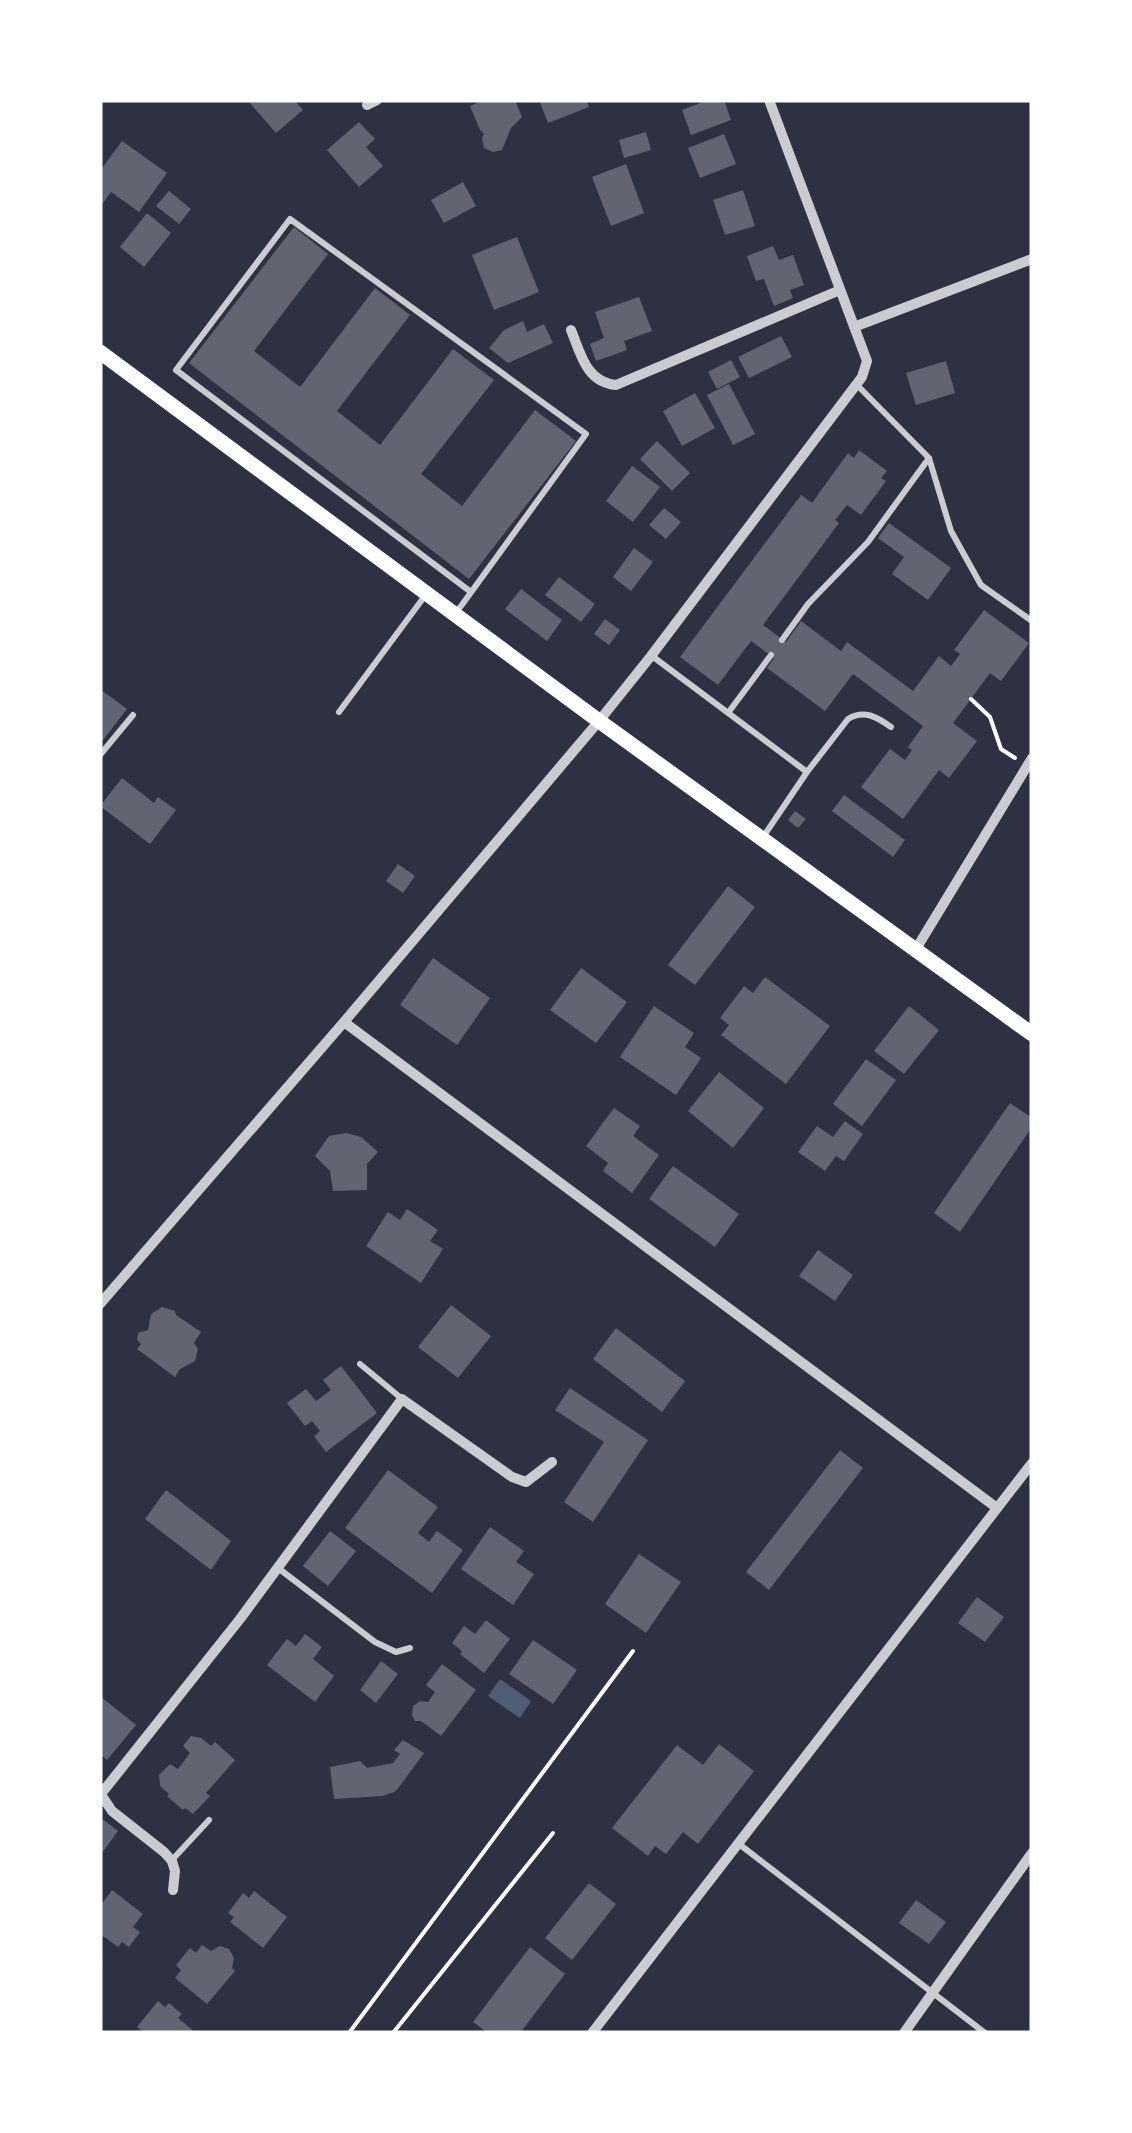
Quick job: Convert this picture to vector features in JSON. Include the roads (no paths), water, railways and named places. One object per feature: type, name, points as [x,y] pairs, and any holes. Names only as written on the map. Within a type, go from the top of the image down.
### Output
[{"type":"main road","points":[[100,352],[1032,1034]]},
{"type":"street","points":[[100,1304],[600,721],[862,377],[867,361],[769,100]]},
{"type":"street","points":[[854,327],[1032,258]]},
{"type":"street","points":[[571,330],[590,373],[597,380],[616,385],[840,290]]},
{"type":"street","points":[[916,948],[1030,762]]},
{"type":"street","points":[[344,1022],[997,1508]]},
{"type":"street","points":[[174,1890],[172,1861],[112,1811],[100,1794],[278,1568],[402,1399],[512,1477],[526,1482],[552,1462]]},
{"type":"street","points":[[592,2033],[1032,1464]]},
{"type":"street","points":[[904,2033],[1032,1852]]},
{"type":"lane","points":[[455,614],[586,434],[290,219],[176,370],[470,592]]},
{"type":"lane","points":[[857,385],[928,458],[951,531],[981,585],[1032,622]]},
{"type":"lane","points":[[782,640],[808,604],[868,542],[928,458]]},
{"type":"lane","points":[[339,712],[428,593]]},
{"type":"lane","points":[[651,656],[807,772]]},
{"type":"lane","points":[[728,713],[770,656]]},
{"type":"lane","points":[[762,838],[848,719],[870,714],[891,727]]},
{"type":"lane","points":[[100,755],[133,716]]},
{"type":"lane","points":[[360,1364],[402,1399]]},
{"type":"lane","points":[[278,1568],[375,1642],[396,1652],[410,1648]]},
{"type":"lane","points":[[172,1861],[209,1820]]},
{"type":"lane","points":[[738,1844],[986,2033]]},
{"type":"water","points":[[500,1679],[531,1701],[520,1718],[488,1696]]}]
